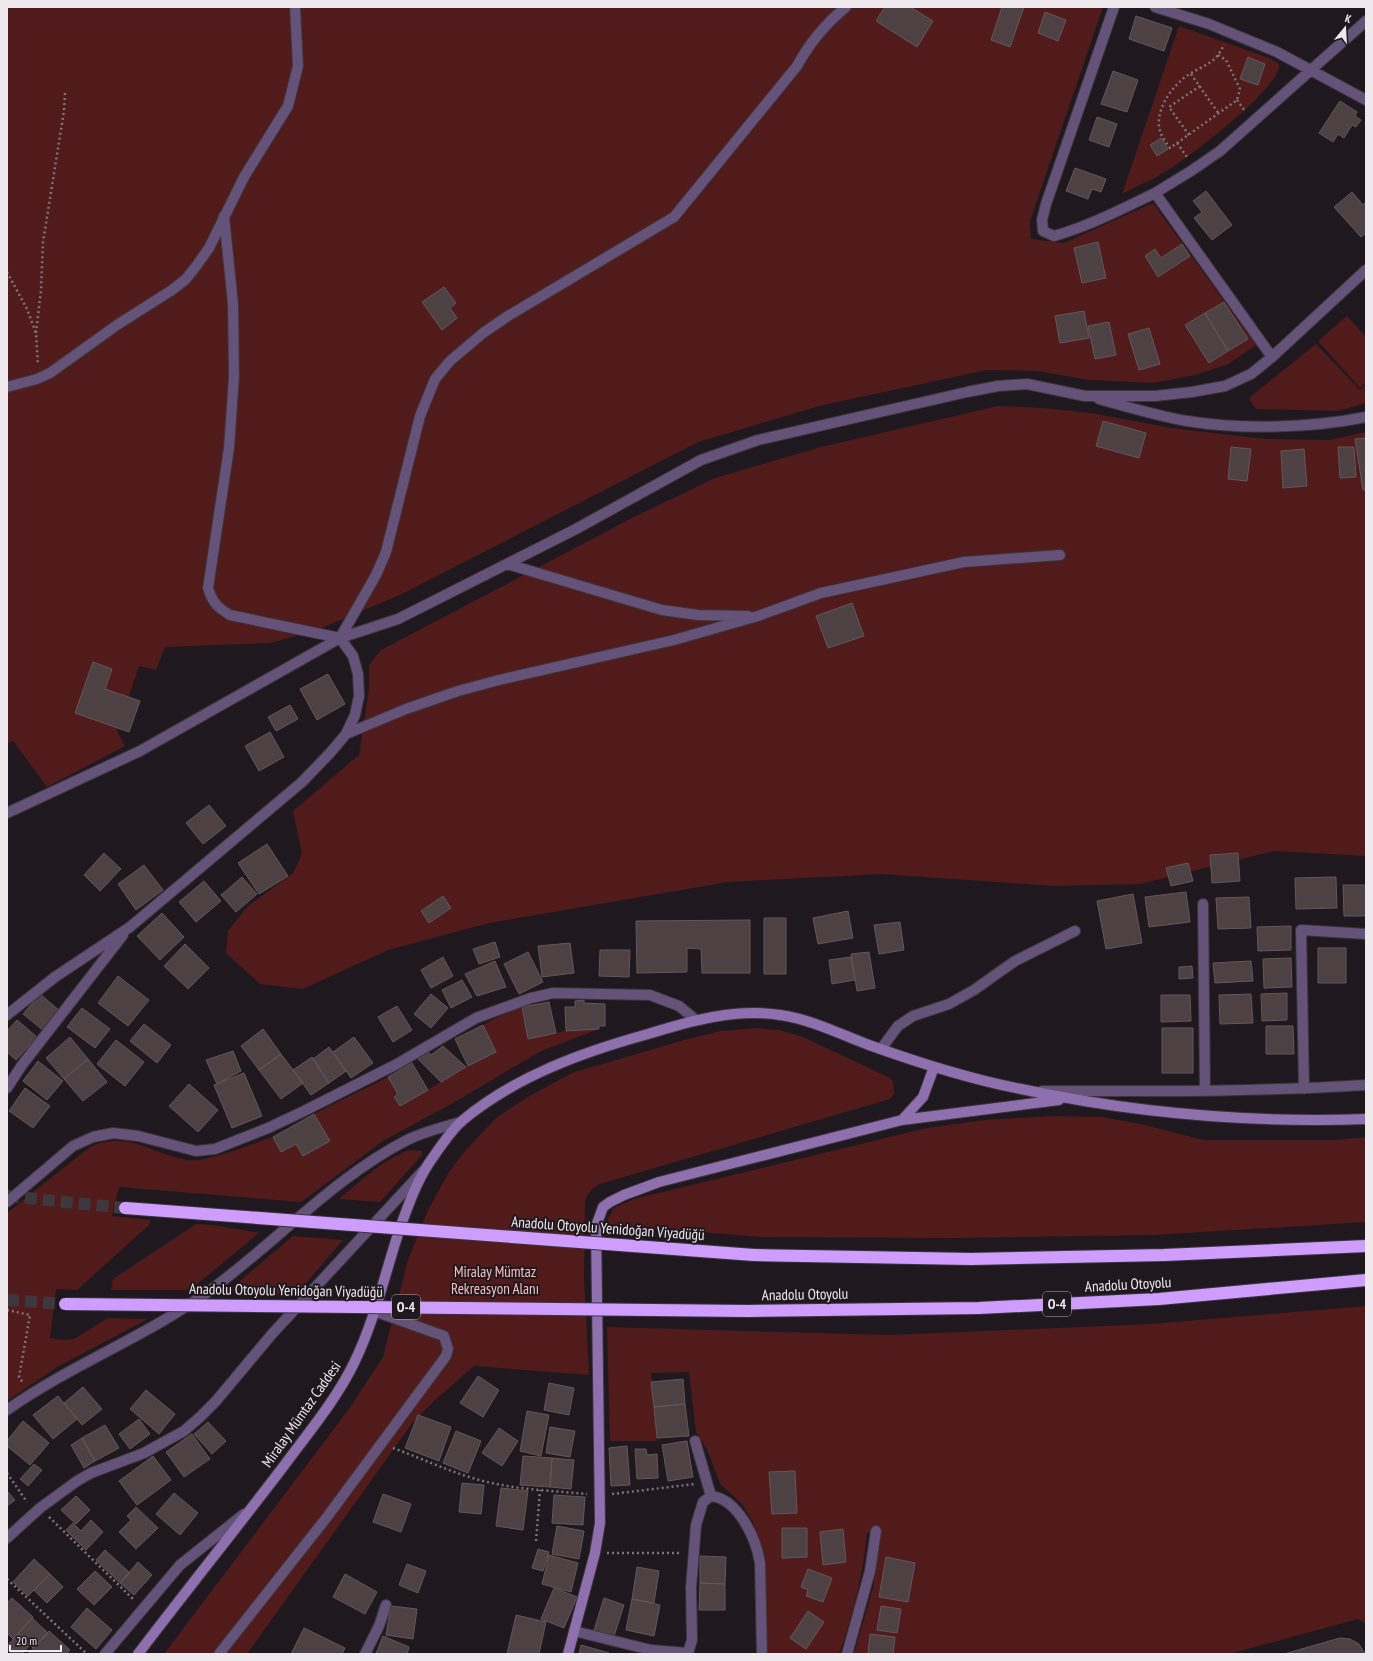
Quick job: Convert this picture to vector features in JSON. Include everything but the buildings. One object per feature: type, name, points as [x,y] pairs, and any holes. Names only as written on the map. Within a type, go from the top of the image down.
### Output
[{"type":"highway","name":"Anadolu Otoyolu Yenidoğan Viyadüğü","points":[[125,1208],[754,1255]]},
{"type":"highway","name":"Anadolu Otoyolu","points":[[754,1255],[971,1259],[1164,1255],[1366,1246]]},
{"type":"highway","name":"Anadolu Otoyolu","points":[[748,1311],[979,1308],[1151,1299],[1366,1280]]},
{"type":"highway","name":"Anadolu Otoyolu Yenidoğan Viyadüğü","points":[[65,1304],[748,1311]]},
{"type":"main road","name":"Miralay Mümtaz Caddesi","points":[[138,1654],[251,1509],[347,1376],[355,1360],[374,1311],[409,1204],[427,1166],[461,1122],[516,1084],[544,1069],[625,1040],[696,1020],[745,1014],[778,1015],[817,1025],[880,1049],[934,1067],[1026,1091],[1164,1112],[1218,1117],[1275,1119],[1366,1119]]},
{"type":"main road","points":[[902,1120],[923,1097],[934,1067]]},
{"type":"main road","points":[[568,1654],[595,1553],[600,1523],[601,1495],[596,1226],[604,1207],[624,1195],[659,1182],[902,1120],[1069,1098]]},
{"type":"street","points":[[7,387],[40,377],[70,360],[118,325],[186,279],[209,248],[244,177],[288,106],[298,66],[295,7]]},
{"type":"street","points":[[340,638],[376,575],[386,552],[420,416],[428,393],[440,371],[483,333],[508,316],[674,217],[796,66],[808,46],[821,29],[846,7]]},
{"type":"street","points":[[1114,7],[1046,204],[1042,220],[1042,231],[1054,236],[1088,224],[1155,193],[1194,169],[1220,150],[1366,21]]},
{"type":"street","points":[[1155,7],[1228,32],[1277,52],[1366,100]]},
{"type":"street","points":[[1155,193],[1272,357]]},
{"type":"street","points":[[7,1015],[55,977],[130,927],[302,782],[346,734],[355,715],[359,696],[358,674],[353,656],[340,638],[244,619],[220,609],[212,600],[208,588],[229,448],[234,376],[233,304],[224,216]]},
{"type":"street","points":[[1085,396],[1156,396],[1211,390],[1240,380],[1272,357],[1366,270]]},
{"type":"street","points":[[7,813],[140,750],[340,638],[398,619],[576,529],[701,460],[758,440],[930,400],[998,386],[1033,384],[1162,416],[1206,424],[1262,426],[1308,425],[1366,417]]},
{"type":"street","points":[[346,734],[406,709],[458,691],[506,678],[674,640],[758,616],[821,593],[964,562],[1060,555]]},
{"type":"street","points":[[507,564],[662,610],[698,614],[758,616]]},
{"type":"street","points":[[1203,904],[1205,1091]]},
{"type":"street","points":[[7,1088],[22,1065],[130,927]]},
{"type":"street","points":[[1304,1089],[1301,930],[1366,934]]},
{"type":"street","points":[[880,1049],[898,1026],[908,1019],[949,1004],[974,990],[1015,961],[1075,931]]},
{"type":"street","points":[[7,1202],[73,1146],[93,1137],[113,1133],[138,1136],[196,1151],[215,1148],[268,1128],[309,1108],[397,1064],[476,1018],[531,998],[553,993],[650,995],[679,1006],[696,1020]]},
{"type":"street","points":[[1026,1091],[1205,1091],[1304,1089],[1366,1085]]},
{"type":"street","points":[[7,1410],[72,1370],[161,1322],[212,1289],[349,1178],[376,1158],[422,1134],[461,1122]]},
{"type":"street","points":[[7,1538],[37,1510],[84,1477],[144,1453],[184,1430],[200,1416],[216,1401],[272,1334],[427,1166]]},
{"type":"street","points":[[219,1654],[327,1518],[446,1356],[448,1349],[444,1336],[374,1311]]},
{"type":"street","points":[[695,1441],[710,1496]]},
{"type":"street","points":[[574,1631],[651,1650],[688,1653],[691,1651],[693,1553],[698,1512],[703,1502],[710,1496],[718,1496],[731,1507],[748,1527],[756,1544],[760,1563],[762,1654]]},
{"type":"street","points":[[105,1654],[180,1565],[251,1509]]},
{"type":"street","points":[[847,1654],[870,1571],[876,1531]]},
{"type":"street","points":[[365,1654],[379,1626],[386,1605]]},
{"type":"path","points":[[1218,55],[1226,60],[1240,89],[1236,102],[1170,148],[1161,134],[1159,126],[1160,113],[1164,103],[1174,88],[1191,74],[1206,66],[1218,55],[1228,32]]},
{"type":"path","points":[[1191,74],[1219,114]]},
{"type":"path","points":[[1189,135],[1169,107],[1200,86]]},
{"type":"path","points":[[40,377],[36,357],[36,333],[42,290],[43,242],[64,111],[65,92]]},
{"type":"path","points":[[1177,143],[1194,169]]},
{"type":"path","points":[[7,272],[27,310],[36,333]]},
{"type":"path","points":[[7,1310],[30,1315],[19,1377],[32,1395]]},
{"type":"path","points":[[382,1443],[471,1478],[540,1490],[601,1495],[707,1483]]},
{"type":"path","points":[[7,1473],[37,1510],[142,1609]]},
{"type":"path","points":[[536,1541],[540,1490]]},
{"type":"path","points":[[595,1553],[693,1553]]},
{"type":"path","points":[[7,1579],[87,1654]]},
{"type":"green space","points":[[7,7],[1103,7],[1030,221],[1031,239],[1064,243],[1153,203],[1256,345],[1228,364],[1195,375],[1153,383],[1089,380],[1038,371],[987,370],[823,405],[698,442],[400,595],[314,631],[270,643],[165,647],[156,670],[139,666],[117,731],[125,746],[47,787],[13,741],[7,744]]},
{"type":"green space","points":[[1179,26],[1269,58],[1279,64],[1276,74],[1266,88],[1251,104],[1213,137],[1179,163],[1122,194]]},
{"type":"green space","points":[[1347,316],[1366,337],[1366,383],[1360,388],[1318,341]]},
{"type":"green space","points":[[1316,344],[1360,390],[1366,385],[1366,403],[1338,411],[1256,409],[1249,398]]},
{"type":"green space","points":[[998,406],[1044,408],[1091,413],[1171,428],[1265,439],[1330,440],[1366,432],[1366,856],[1274,851],[1140,884],[1054,886],[881,874],[728,882],[489,923],[388,950],[303,989],[260,984],[226,953],[228,931],[247,907],[293,873],[302,854],[293,811],[359,755],[369,689],[369,665],[381,650],[636,516],[715,478],[821,447]]},
{"type":"green space","points":[[522,1007],[528,1038],[566,1031],[599,1029],[541,1051],[460,1099],[383,1141],[301,1202],[119,1187],[112,1216],[151,1220],[149,1225],[77,1290],[56,1289],[50,1338],[61,1340],[74,1339],[108,1318],[148,1319],[57,1367],[7,1401],[7,1213],[90,1147],[104,1142],[128,1142],[174,1157],[195,1160],[218,1156],[273,1137],[281,1151],[296,1144],[303,1156],[329,1141],[314,1114],[388,1077],[398,1094],[394,1097],[400,1106],[466,1067],[483,1025]]},
{"type":"green space","name":"Miralay Mümtaz Rekreasyon Alanı","points":[[754,1028],[779,1030],[803,1037],[888,1077],[893,1081],[894,1093],[890,1099],[600,1184],[590,1191],[585,1202],[584,1279],[589,1375],[474,1366],[434,1401],[413,1422],[247,1654],[164,1654],[349,1409],[383,1357],[408,1260],[428,1210],[449,1172],[465,1151],[496,1118],[526,1098],[572,1073],[684,1040],[721,1031]]},
{"type":"green space","points":[[1053,1116],[1102,1117],[1141,1124],[1203,1140],[1337,1140],[1366,1137],[1366,1222],[1154,1235],[954,1238],[761,1237],[605,1224],[614,1208],[634,1199],[927,1128],[985,1120]]},
{"type":"green space","points":[[410,1150],[422,1151],[422,1155],[380,1202],[339,1199],[381,1165]]},
{"type":"green space","points":[[196,1224],[213,1225],[259,1233],[190,1290],[111,1290],[113,1279]]},
{"type":"green space","points":[[293,1236],[343,1240],[296,1295],[228,1291]]},
{"type":"green space","points":[[1366,1306],[1366,1623],[1358,1619],[1229,1654],[854,1654],[873,1588],[881,1535],[876,1531],[867,1533],[857,1594],[839,1654],[768,1654],[764,1555],[753,1522],[742,1504],[720,1484],[707,1449],[696,1432],[689,1372],[651,1373],[657,1441],[610,1441],[607,1327],[888,1335],[1151,1324]]},
{"type":"tunnel","points":[[7,1196],[125,1208]]},
{"type":"tunnel","points":[[7,1300],[65,1304]]}]
